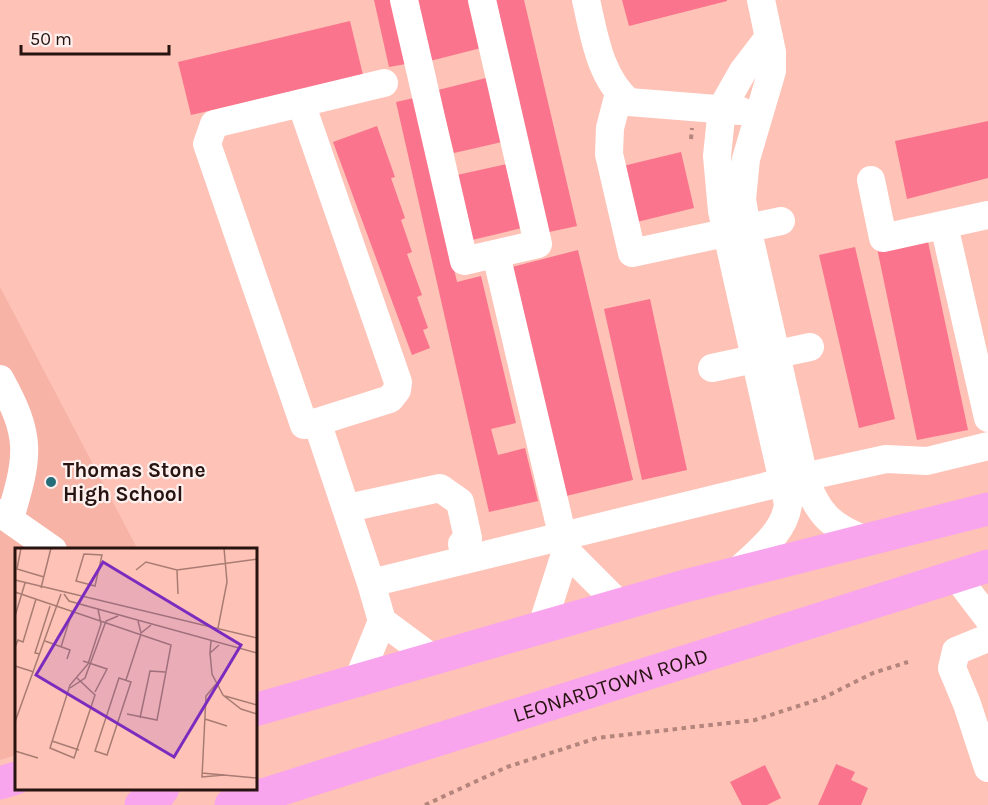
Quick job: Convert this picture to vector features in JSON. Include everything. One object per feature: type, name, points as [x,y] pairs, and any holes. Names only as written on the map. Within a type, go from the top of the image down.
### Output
[{"type":"highway","points":[[256,710],[619,604],[988,509]]},
{"type":"highway","name":"LEONARDTOWN ROAD","points":[[238,804],[988,566]]},
{"type":"highway","points":[[256,729],[283,722],[347,683]]},
{"type":"highway","points":[[0,783],[15,778]]},
{"type":"highway","points":[[141,805],[154,801],[162,790]]},
{"type":"highway","points":[[181,805],[185,790]]},
{"type":"lane","points":[[404,0],[464,261],[538,244],[482,0]]},
{"type":"lane","points":[[586,0],[602,62],[618,93],[629,102],[656,106],[722,108],[759,114]]},
{"type":"lane","points":[[736,573],[783,523],[793,479],[737,231],[753,129],[770,87],[772,71],[769,37],[761,0]]},
{"type":"lane","points":[[737,231],[722,211],[717,156],[722,108],[743,70],[769,37]]},
{"type":"lane","points":[[301,103],[398,382],[397,390],[390,399],[304,425],[207,144],[214,124],[301,103],[384,83]]},
{"type":"lane","points":[[618,93],[610,128],[609,154],[632,254],[781,221]]},
{"type":"lane","points":[[871,180],[883,238],[988,215]]},
{"type":"lane","points":[[944,225],[988,418]]},
{"type":"lane","points":[[496,254],[564,543],[542,626]]},
{"type":"lane","points":[[712,368],[810,347]]},
{"type":"lane","points":[[0,379],[22,427],[26,444],[23,476],[5,515],[50,548]]},
{"type":"lane","points":[[317,422],[329,464],[348,508],[382,621],[432,658]]},
{"type":"lane","points":[[371,583],[464,552],[564,543],[793,479],[886,459],[927,461],[988,446]]},
{"type":"lane","points":[[793,479],[833,524],[866,540]]},
{"type":"lane","points":[[348,508],[431,488],[440,488],[460,502],[468,538],[464,552]]},
{"type":"lane","points":[[564,543],[619,604]]},
{"type":"lane","points":[[956,576],[988,618]]},
{"type":"lane","points":[[347,683],[382,621]]},
{"type":"lane","points":[[988,638],[956,651],[952,668],[968,704],[988,768]]},
{"type":"lane","points":[[0,770],[15,765]]},
{"type":"path","points":[[425,805],[507,767],[597,738],[755,720],[823,698],[873,673],[908,662]]},
{"type":"shaded area","name":"Thomas Stone High School","points":[[0,287],[137,548],[15,548],[15,755],[0,760]]},
{"type":"building","points":[[374,0],[391,0],[406,64],[389,67]]},
{"type":"building","points":[[415,0],[469,0],[481,48],[430,61]]},
{"type":"building","points":[[494,0],[524,0],[577,226],[549,232]]},
{"type":"building","points":[[622,0],[727,0],[727,1],[629,26]]},
{"type":"building","points":[[350,21],[363,75],[191,115],[178,62]]},
{"type":"building","points":[[486,78],[502,142],[454,153],[438,90]]},
{"type":"building","points":[[414,98],[457,282],[481,276],[516,423],[491,429],[498,455],[525,448],[538,501],[489,512],[396,102]]},
{"type":"building","points":[[988,121],[988,178],[907,199],[895,141]]},
{"type":"building","points":[[377,126],[395,177],[391,178],[405,218],[401,220],[412,252],[407,254],[422,295],[417,297],[428,328],[423,330],[430,348],[412,355],[333,142]]},
{"type":"building","points":[[681,152],[694,208],[637,222],[623,166]]},
{"type":"building","points":[[507,164],[522,228],[472,240],[457,175]]},
{"type":"building","points":[[927,237],[968,430],[917,440],[877,248]]},
{"type":"building","points":[[855,247],[895,419],[859,428],[819,255]]},
{"type":"building","points":[[578,250],[633,480],[566,496],[512,267]]},
{"type":"building","points":[[650,299],[687,470],[642,480],[604,309]]},
{"type":"building","points":[[836,764],[855,772],[851,780],[868,788],[861,805],[818,805]]},
{"type":"building","points":[[765,765],[781,798],[767,805],[742,805],[730,782]]},
{"type":"place","name":"Thomas Stone High School","points":[[51,482]]}]
